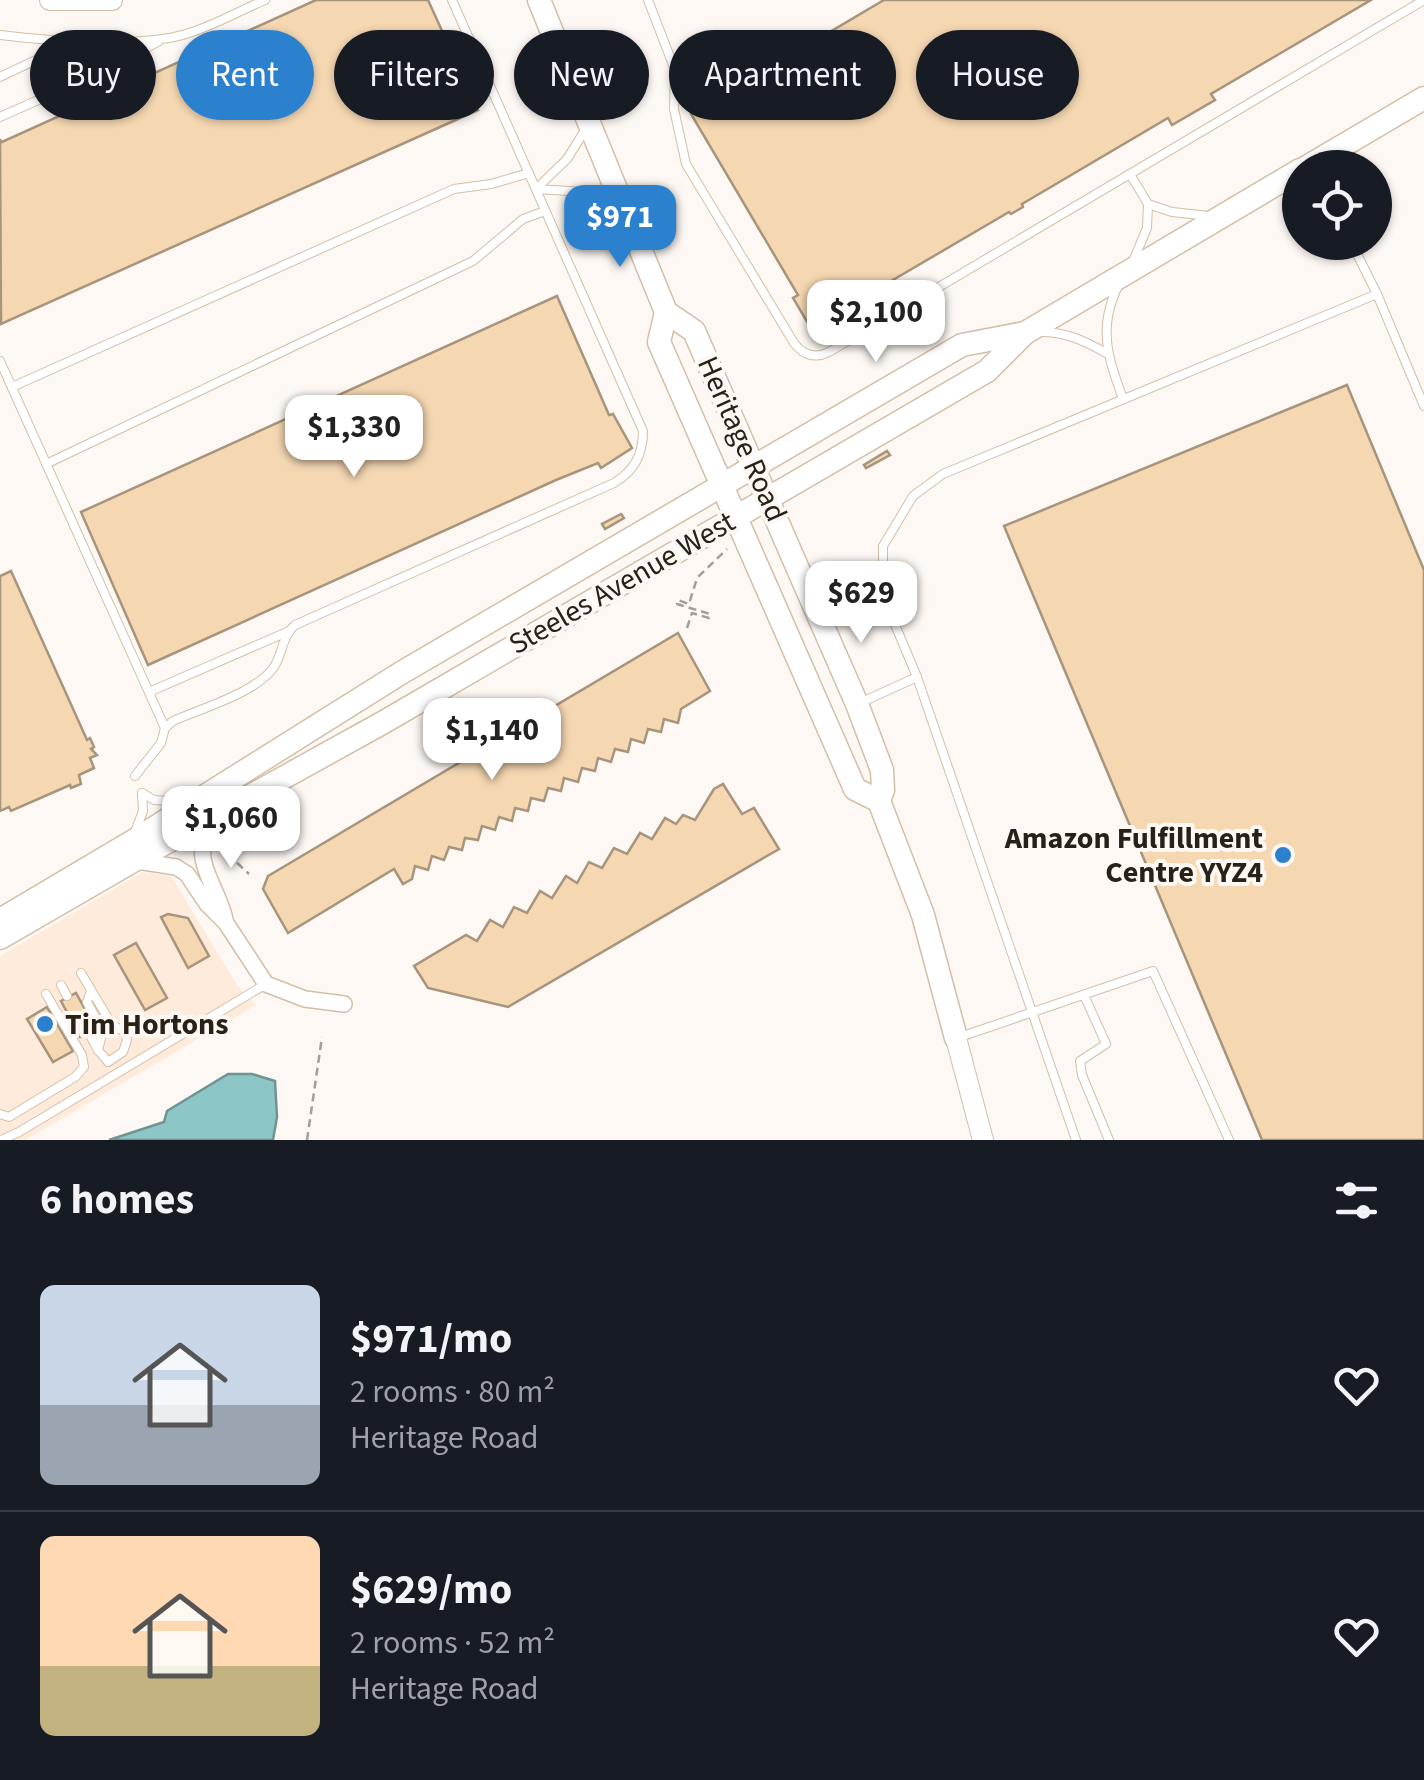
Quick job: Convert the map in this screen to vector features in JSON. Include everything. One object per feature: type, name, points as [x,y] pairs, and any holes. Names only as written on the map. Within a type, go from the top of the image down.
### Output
[{"type":"main road","name":"Heritage Road","points":[[539,0],[666,312],[694,331],[857,704],[882,770],[879,801],[923,915],[956,1038]]},
{"type":"main road","name":"Steeles Avenue West","points":[[1335,150],[1424,98]]},
{"type":"main road","name":"Steeles Avenue West","points":[[0,920],[218,813],[400,713],[987,371],[1025,333],[1282,180]]},
{"type":"main road","name":"Heritage Road","points":[[666,312],[659,342],[856,788],[879,801]]},
{"type":"main road","name":"Steeles Avenue West","points":[[0,938],[132,852],[195,802],[401,673],[962,344],[1025,333]]},
{"type":"street","points":[[50,0],[112,0]]},
{"type":"street","points":[[218,813],[205,832],[200,854],[220,897],[226,923]]},
{"type":"street","points":[[132,852],[176,866],[194,881],[266,984],[284,993],[344,1004]]},
{"type":"street","name":"Heritage Road","points":[[956,1038],[983,1140]]},
{"type":"lane","points":[[156,39],[188,34],[265,0]]},
{"type":"lane","points":[[149,692],[614,483],[628,475],[639,458],[644,431],[452,0]]},
{"type":"lane","points":[[648,0],[675,70],[674,109],[686,164],[794,343],[806,354],[818,356],[1424,0]]},
{"type":"lane","points":[[2,36],[30,37]]},
{"type":"lane","points":[[0,117],[163,39]]},
{"type":"lane","points":[[0,77],[30,63]]},
{"type":"lane","points":[[536,189],[568,159],[589,124]]},
{"type":"lane","points":[[1347,150],[1350,141]]},
{"type":"lane","points":[[12,387],[454,189],[529,173]]},
{"type":"lane","points":[[1123,399],[1106,353],[1109,310],[1140,250],[1148,204],[1130,174]]},
{"type":"lane","points":[[1272,186],[1282,189]]},
{"type":"lane","points":[[536,189],[585,192],[623,208]]},
{"type":"lane","points":[[1148,204],[1198,216],[1223,215]]},
{"type":"lane","points":[[46,464],[473,262],[523,219],[545,211]]},
{"type":"lane","points":[[1359,260],[1424,406]]},
{"type":"lane","points":[[1076,1140],[917,677],[883,596],[882,546],[913,496],[942,474],[1377,294]]},
{"type":"lane","points":[[1025,333],[1054,332],[1082,339],[1106,353]]},
{"type":"lane","points":[[0,361],[165,728]]},
{"type":"lane","points":[[135,776],[173,720],[253,687],[265,678],[276,665],[287,632]]},
{"type":"lane","points":[[857,704],[917,677]]},
{"type":"lane","points":[[132,852],[142,812],[142,793],[168,803],[195,802]]},
{"type":"lane","points":[[956,1038],[1153,970],[1228,1140]]},
{"type":"lane","points":[[81,972],[112,1025],[125,1032],[128,1040],[123,1052],[108,1062],[90,1036]]},
{"type":"lane","points":[[1,1140],[266,984]]},
{"type":"lane","points":[[60,985],[68,996]]},
{"type":"lane","points":[[91,990],[87,1002],[102,1031],[98,1050]]},
{"type":"lane","points":[[0,1114],[9,1117],[76,1076],[84,1067],[82,1055],[46,994]]},
{"type":"lane","points":[[1084,995],[1106,1044],[1080,1061],[1082,1076],[1109,1140]]},
{"type":"path","points":[[687,628],[692,613],[708,618],[710,614],[677,604],[678,600],[689,604],[697,578],[728,548]]},
{"type":"path","points":[[210,837],[249,874]]},
{"type":"path","points":[[307,1140],[322,1037]]},
{"type":"shaded area","points":[[143,872],[171,876],[237,985],[256,1005],[25,1140],[0,1140],[0,956]]},
{"type":"water","points":[[228,1074],[252,1074],[275,1081],[277,1117],[273,1140],[109,1140],[164,1122],[167,1111]]},
{"type":"building","points":[[316,0],[428,0],[442,30],[334,30],[334,120],[456,120],[1,324],[0,140],[51,120],[156,120],[156,72],[176,63],[176,120],[314,120],[314,30],[250,30]]},
{"type":"building","points":[[884,0],[1371,0],[1211,94],[1215,100],[1172,125],[1168,118],[1022,204],[1023,207],[881,287],[884,293],[815,335],[793,298],[798,295],[695,120],[896,120],[896,30],[833,30]]},
{"type":"building","points":[[557,296],[609,415],[613,414],[632,448],[601,468],[598,463],[556,480],[148,665],[81,512]]},
{"type":"building","name":"Amazon Fulfillment Centre YYZ4","points":[[1347,385],[1424,570],[1424,1140],[1262,1140],[1004,526]]},
{"type":"building","points":[[887,451],[890,455],[866,468],[864,465]]},
{"type":"building","points":[[621,514],[624,518],[605,529],[602,524]]},
{"type":"building","points":[[11,571],[97,755],[90,758],[94,768],[79,775],[81,784],[71,788],[70,785],[11,811],[9,807],[0,811],[0,576]]},
{"type":"building","points":[[678,633],[710,691],[681,709],[678,723],[664,719],[661,732],[648,729],[644,743],[631,739],[628,752],[615,749],[611,762],[598,758],[595,771],[582,768],[578,782],[564,778],[561,791],[548,788],[544,801],[531,798],[528,811],[515,808],[512,821],[499,817],[495,830],[482,826],[478,840],[465,838],[462,850],[449,847],[444,860],[432,856],[428,870],[415,866],[412,879],[403,884],[394,869],[288,933],[263,889],[268,876]]},
{"type":"building","points":[[723,784],[742,814],[754,808],[779,849],[508,1007],[428,988],[414,966],[466,935],[477,941],[490,920],[503,927],[514,907],[527,913],[540,891],[552,898],[566,876],[577,883],[589,862],[602,868],[614,848],[627,854],[640,833],[652,839],[665,818],[676,824],[683,815],[695,820],[714,789]]},
{"type":"building","points":[[168,914],[188,918],[209,956],[188,968],[161,917]]},
{"type":"building","points":[[136,943],[167,998],[145,1010],[114,955]]},
{"type":"building","points":[[76,993],[96,1029],[80,1037],[61,1001]]},
{"type":"building","points":[[47,1007],[73,1051],[53,1062],[27,1019]]},
{"type":"place","name":"Amazon Fulfillment Centre YYZ4","points":[[1283,855]]},
{"type":"place","name":"Tim Hortons","points":[[45,1024]]}]
